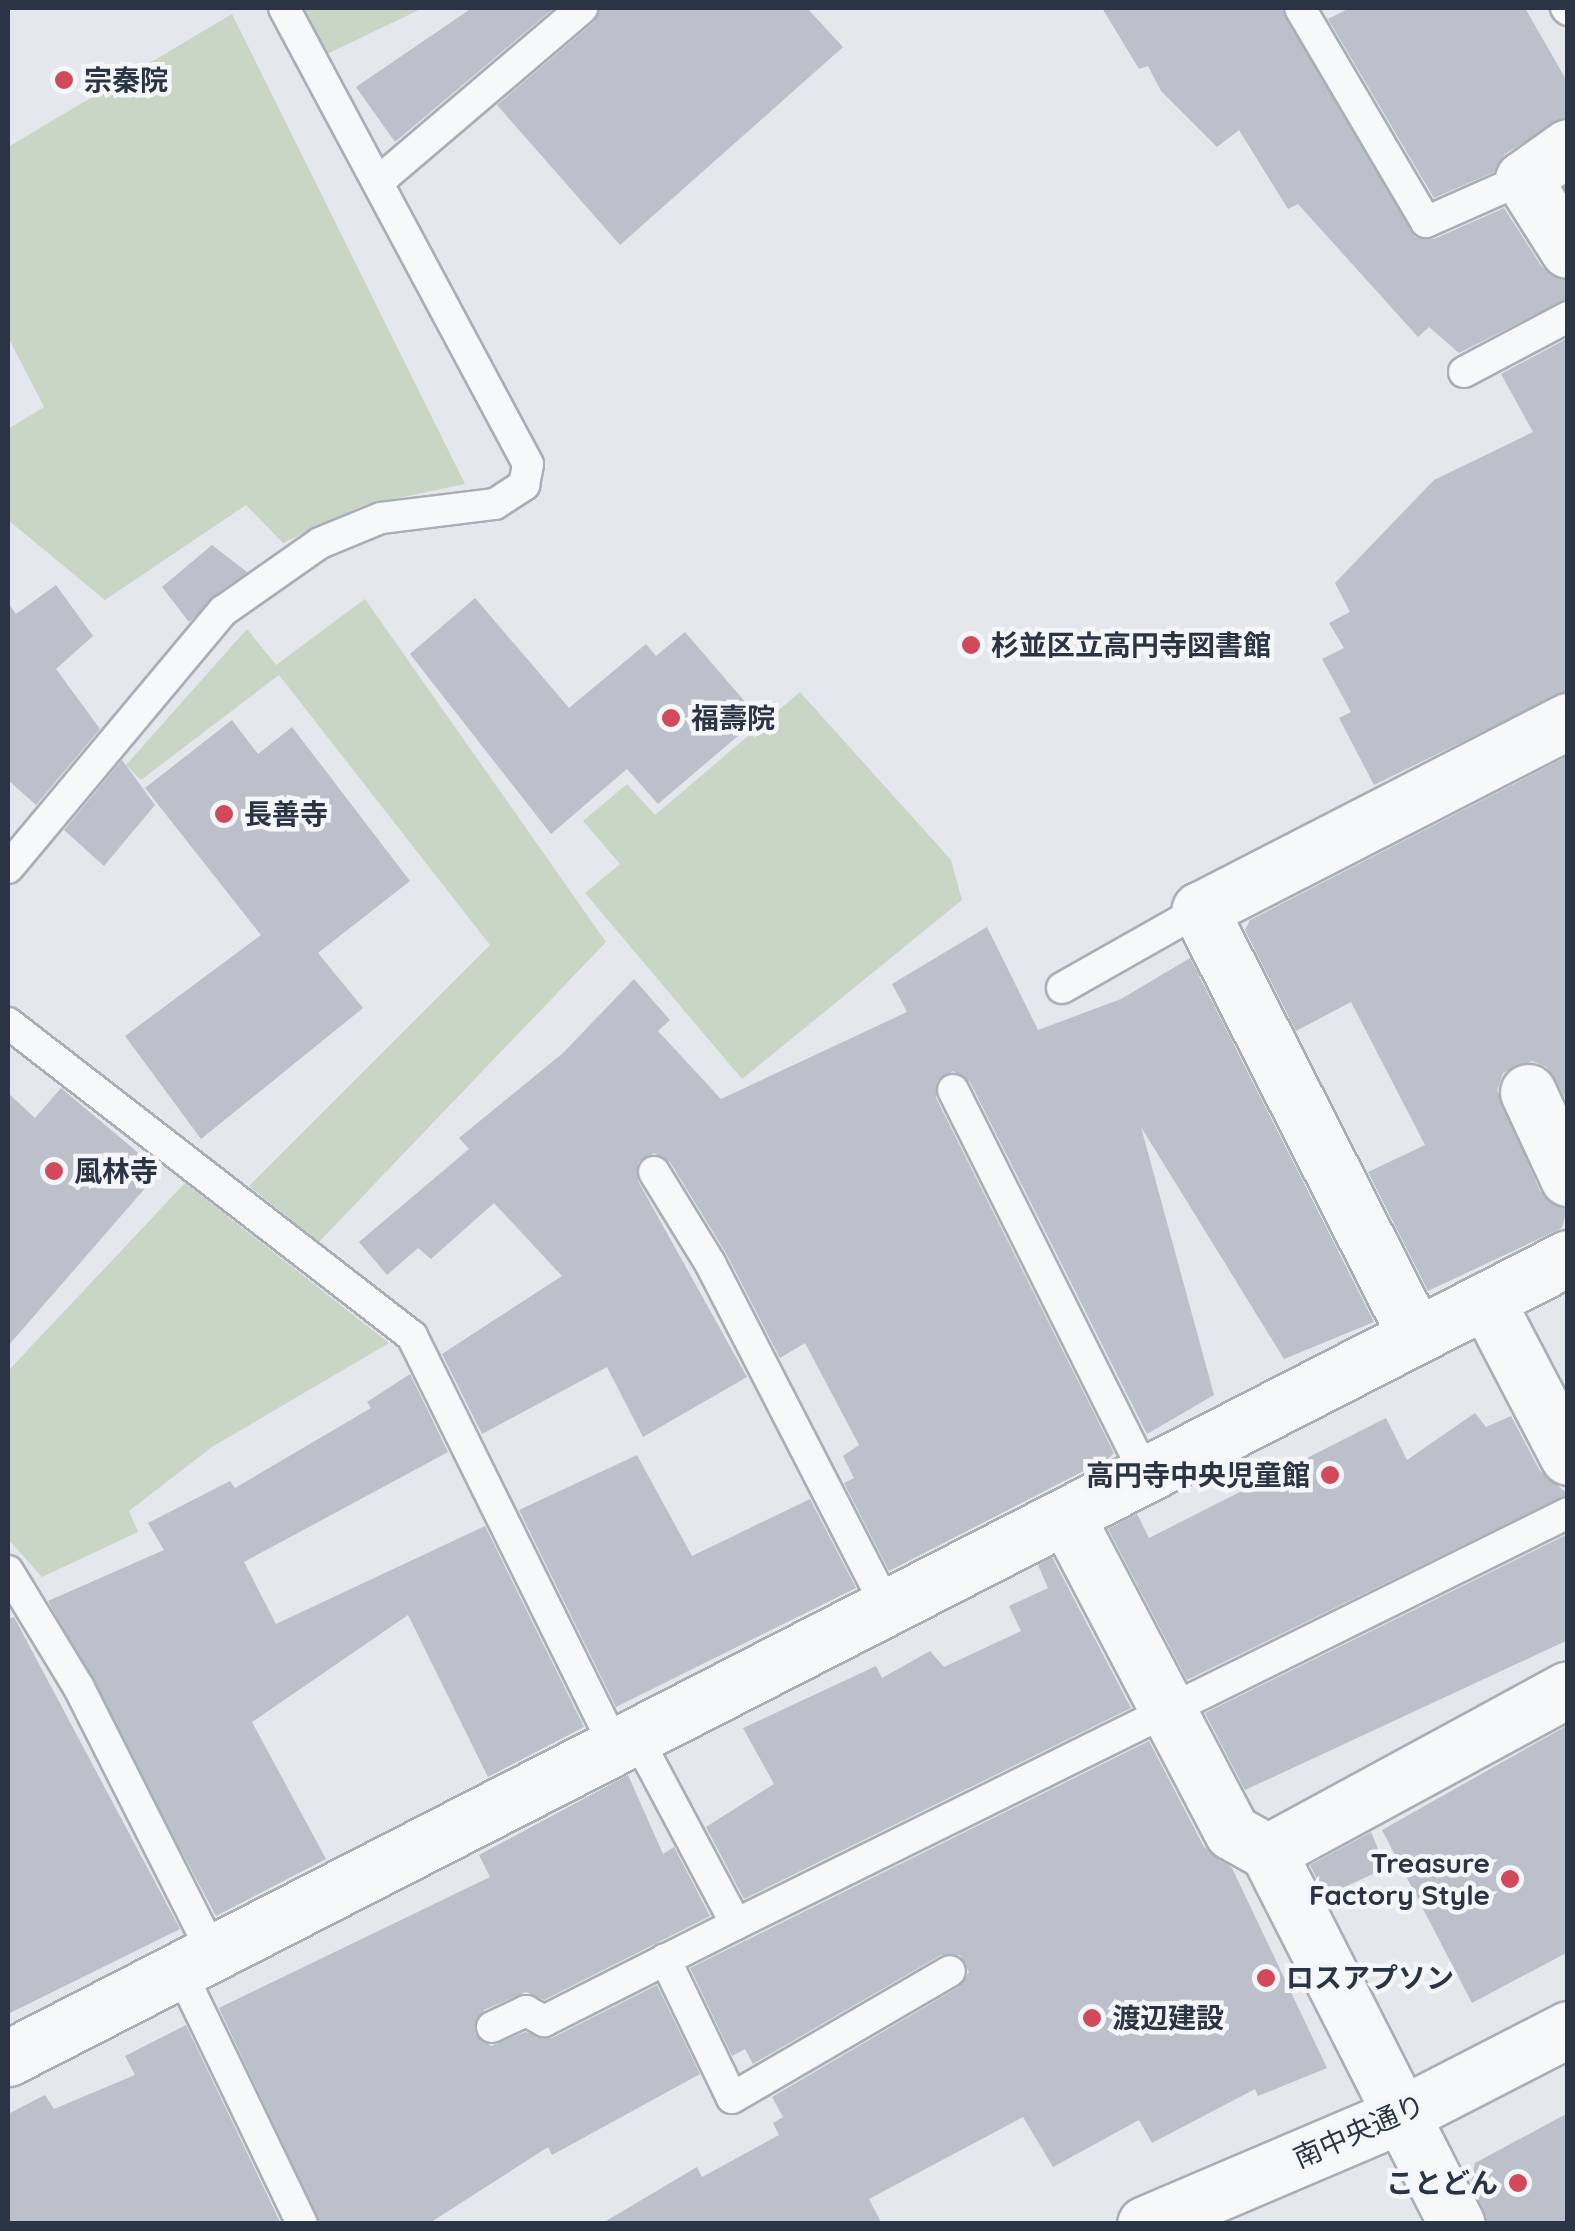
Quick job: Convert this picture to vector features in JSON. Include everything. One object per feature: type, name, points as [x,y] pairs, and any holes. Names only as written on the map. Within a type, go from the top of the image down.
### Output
[{"type":"street","points":[[1568,147],[1523,179],[1568,250]]},
{"type":"street","points":[[1416,1336],[1200,910],[1568,721]]},
{"type":"street","points":[[1528,1092],[1568,1178]]},
{"type":"street","points":[[8,2058],[195,1957],[626,1742],[1568,1258]]},
{"type":"street","points":[[1486,1300],[1568,1457]]},
{"type":"street","points":[[1066,1516],[1164,1712],[1232,1832],[1268,1852],[1458,2224]]},
{"type":"street","points":[[1268,1852],[1568,1689]]},
{"type":"street","name":"南中央通り","points":[[1145,2224],[1401,2114],[1568,2029]]},
{"type":"lane","points":[[8,868],[223,611],[320,543],[381,518],[495,504],[524,485],[528,464],[284,8]]},
{"type":"lane","points":[[379,180],[582,8]]},
{"type":"lane","points":[[1300,8],[1426,222],[1523,179]]},
{"type":"lane","points":[[1464,372],[1568,317]]},
{"type":"lane","points":[[1062,988],[1200,910]]},
{"type":"lane","points":[[8,1023],[412,1336],[626,1742],[736,1924]]},
{"type":"lane","points":[[953,1090],[1146,1475]]},
{"type":"lane","points":[[654,1172],[710,1263],[887,1608]]},
{"type":"lane","points":[[492,2027],[526,2011],[544,2021],[1568,1513]]},
{"type":"lane","points":[[8,1571],[79,1688],[195,1957],[302,2224]]},
{"type":"lane","points":[[665,1959],[732,2098],[950,1972]]},
{"type":"green space","points":[[303,8],[423,8],[327,54]]},
{"type":"green space","points":[[232,14],[465,484],[364,505],[283,543],[246,505],[105,600],[8,520],[8,429],[44,407],[8,337],[8,147]]},
{"type":"green space","points":[[365,599],[606,942],[319,1242],[249,1186],[490,945],[279,675],[141,780],[126,765],[247,629],[276,665]]},
{"type":"green space","points":[[800,692],[951,860],[962,900],[742,1079],[585,893],[620,864],[583,821],[627,784],[655,815]]},
{"type":"green space","points":[[185,1183],[389,1343],[212,1447],[129,1511],[138,1532],[42,1577],[8,1539],[8,1371]]},
{"type":"building","points":[[472,8],[554,8],[395,142],[356,87]]},
{"type":"building","points":[[600,8],[807,8],[843,47],[620,245],[497,105],[594,22]]},
{"type":"building","points":[[1102,8],[1281,8],[1415,237],[1434,239],[1504,208],[1542,267],[1568,281],[1568,298],[1459,353],[1429,327],[1418,337],[1298,204],[1288,209],[1239,130],[1217,147],[1161,91],[1148,66],[1139,69]]},
{"type":"building","points":[[1350,8],[1525,8],[1568,83],[1568,116],[1505,154],[1494,172],[1434,198],[1328,19]]},
{"type":"building","points":[[1568,338],[1568,690],[1374,785],[1339,718],[1351,712],[1322,659],[1344,648],[1329,623],[1350,612],[1335,583],[1434,480],[1533,432],[1501,374]]},
{"type":"building","points":[[212,545],[247,572],[189,622],[162,587]]},
{"type":"building","points":[[56,585],[93,636],[56,669],[100,729],[36,805],[8,780],[8,603],[16,614]]},
{"type":"building","points":[[475,598],[569,708],[646,644],[656,656],[685,632],[759,718],[658,804],[627,769],[551,834],[410,654]]},
{"type":"building","points":[[232,720],[258,754],[292,727],[410,881],[318,953],[363,1008],[201,1139],[125,1036],[261,935],[145,788]]},
{"type":"building","points":[[1568,756],[1568,1103],[1547,1067],[1532,1061],[1503,1073],[1497,1090],[1540,1191],[1567,1209],[1562,1228],[1428,1291],[1368,1172],[1425,1145],[1351,1002],[1296,1031],[1245,930],[1250,920]]},
{"type":"building","points":[[122,760],[155,805],[104,866],[64,830]]},
{"type":"building","points":[[987,927],[1038,1030],[1121,999],[1190,958],[1374,1322],[1284,1359],[1141,1127],[1214,1395],[1147,1434],[970,1082],[953,1071],[937,1081],[936,1098],[1114,1453],[1109,1458],[889,1571],[844,1483],[854,1478],[843,1456],[859,1445],[805,1343],[780,1358],[726,1253],[670,1162],[654,1153],[638,1162],[638,1181],[747,1377],[643,1437],[607,1367],[482,1434],[442,1354],[562,1276],[494,1203],[431,1259],[418,1248],[387,1275],[359,1242],[469,1149],[459,1138],[563,1053],[634,979],[670,1020],[658,1031],[721,1099],[907,1012],[892,984]]},
{"type":"building","points":[[61,1088],[160,1171],[8,1346],[8,1093],[35,1118]]},
{"type":"building","points":[[410,1374],[448,1452],[244,1562],[276,1624],[485,1526],[584,1727],[488,1777],[408,1615],[252,1722],[326,1859],[216,1916],[48,1601],[164,1550],[148,1523],[230,1481],[235,1488],[371,1408],[367,1402]]},
{"type":"building","points":[[1475,1413],[1486,1427],[1511,1416],[1540,1471],[1568,1494],[1187,1680],[1108,1529],[1137,1514],[1149,1538],[1386,1418],[1407,1460]]},
{"type":"building","points":[[637,1455],[692,1556],[810,1499],[856,1588],[616,1707],[519,1510]]},
{"type":"building","points":[[1568,1534],[1568,1640],[1245,1790],[1205,1713]]},
{"type":"building","points":[[1052,1557],[1131,1708],[744,1899],[706,1827],[774,1784],[743,1728],[876,1666],[882,1678],[930,1651],[944,1667],[1021,1631],[1009,1606],[1048,1588],[1038,1565]]},
{"type":"building","points":[[14,1617],[180,1929],[8,2014],[8,1619]]},
{"type":"building","points":[[1568,1725],[1568,1952],[1472,2003],[1382,1830]]},
{"type":"building","points":[[1149,1741],[1204,1847],[1232,1868],[1327,2068],[1258,2096],[1255,2089],[1152,2143],[1139,2120],[1053,2167],[1023,2117],[869,2199],[882,2224],[601,2224],[697,2167],[702,2177],[779,2135],[773,2123],[783,2117],[772,2097],[959,1987],[969,1972],[960,1955],[941,1955],[753,2064],[745,2049],[732,2056],[690,1968]]},
{"type":"building","points":[[628,1775],[663,1854],[674,1847],[710,1916],[544,2000],[526,1992],[484,2010],[475,2034],[491,2046],[525,2032],[552,2038],[657,1985],[700,2074],[552,2155],[548,2147],[428,2224],[320,2224],[219,2008],[490,1877],[479,1855]]},
{"type":"building","points":[[1371,1832],[1386,1868],[1325,1896],[1310,1865]]},
{"type":"building","points":[[186,2025],[281,2224],[8,2224],[8,2114],[45,2095],[54,2109],[135,2075],[125,2056]]},
{"type":"building","points":[[1568,2113],[1568,2224],[1488,2224],[1471,2182],[1475,2163]]},
{"type":"place","name":"宗秦院","points":[[64,80]]},
{"type":"place","name":"杉並区立高円寺図書館","points":[[971,645]]},
{"type":"place","name":"福壽院","points":[[671,718]]},
{"type":"place","name":"長善寺","points":[[224,814]]},
{"type":"place","name":"風林寺","points":[[54,1171]]},
{"type":"place","name":"高円寺中央児童館","points":[[1330,1475]]},
{"type":"place","name":"Treasure Factory Style","points":[[1510,1879]]},
{"type":"place","name":"ロスアプソン","points":[[1266,1978]]},
{"type":"place","name":"渡辺建設","points":[[1092,2018]]},
{"type":"place","name":"ことどん","points":[[1518,2183]]}]
